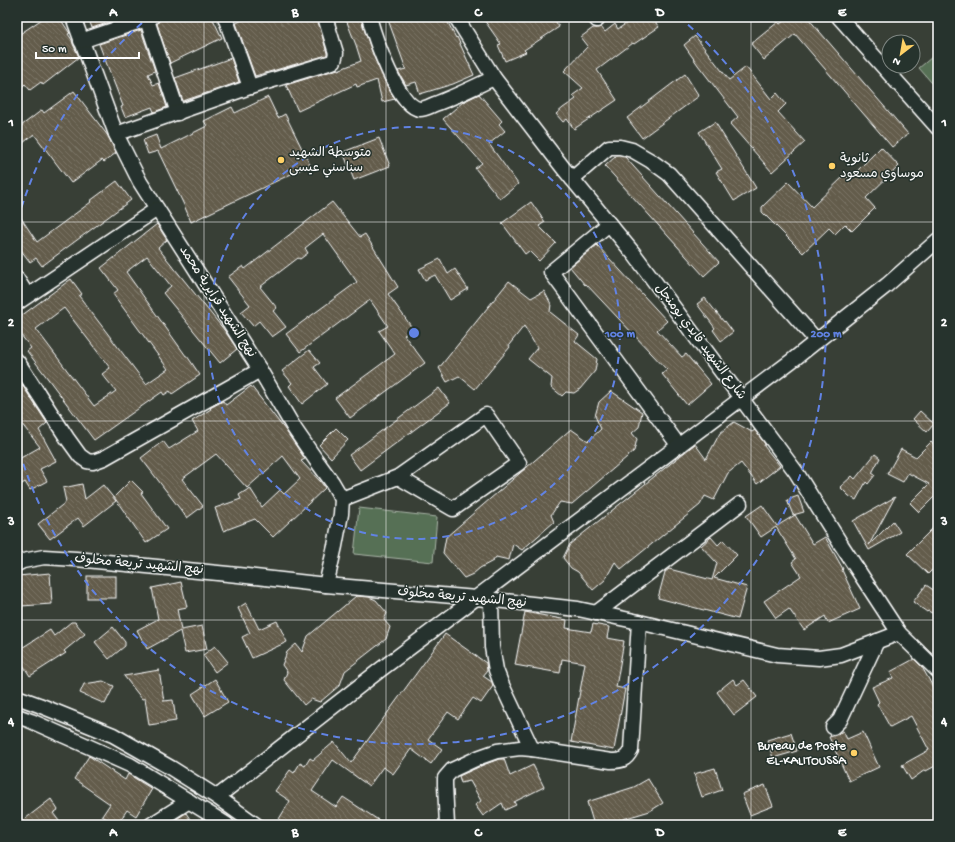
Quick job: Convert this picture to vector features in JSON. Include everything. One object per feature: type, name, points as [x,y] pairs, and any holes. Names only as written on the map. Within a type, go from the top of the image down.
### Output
[{"type":"street","name":"نهج الشهيد قرايرية محمد","points":[[73,17],[116,134],[140,182],[260,370],[294,428],[332,482],[342,499]]},
{"type":"street","points":[[226,17],[250,87]]},
{"type":"street","points":[[116,134],[250,87],[326,65],[334,60],[336,53],[326,17]]},
{"type":"street","points":[[368,17],[376,42],[394,81],[406,101],[416,108],[425,108],[442,102],[494,78]]},
{"type":"street","name":"شارع الشهيد قايدي بومنجل","points":[[456,17],[494,78],[572,179],[634,254],[796,472],[899,633],[938,671]]},
{"type":"street","points":[[839,17],[938,128]]},
{"type":"street","points":[[81,41],[148,18],[178,113]]},
{"type":"street","points":[[572,179],[609,147],[620,147],[632,150],[651,161],[669,174],[817,341]]},
{"type":"street","points":[[17,280],[22,299],[157,209]]},
{"type":"street","points":[[609,224],[551,272],[679,446]]},
{"type":"street","points":[[217,797],[373,675],[794,359],[887,284],[938,240]]},
{"type":"street","points":[[17,361],[80,456],[87,461],[93,462],[104,458],[260,370]]},
{"type":"street","points":[[326,586],[341,514],[342,499],[398,477],[486,416],[520,463],[453,509],[398,477]]},
{"type":"street","points":[[596,613],[740,504]]},
{"type":"street","name":"نهج الشهيد تريعة مخلوف","points":[[17,564],[23,561],[44,557],[70,559],[238,574],[326,586],[476,598],[578,609],[777,655],[819,658],[841,655],[899,633]]},
{"type":"street","points":[[491,600],[492,647],[496,670],[532,749]]},
{"type":"street","points":[[447,825],[445,778],[452,770],[480,757],[497,751],[520,748],[611,761],[619,761],[628,756],[631,750],[639,622]]},
{"type":"street","points":[[833,727],[840,720],[877,641]]},
{"type":"street","points":[[17,697],[113,735],[171,768],[217,797],[256,825]]},
{"type":"street","points":[[17,716],[130,765],[227,825]]},
{"type":"street","points":[[151,825],[189,801]]},
{"type":"green space","points":[[938,52],[938,90],[921,70],[921,66]]},
{"type":"green space","points":[[359,508],[437,517],[433,562],[354,554]]},
{"type":"building","points":[[45,17],[59,17],[70,33],[68,34],[79,57],[43,85],[41,82],[30,90],[25,84],[17,91],[17,36]]},
{"type":"building","points":[[88,17],[108,17],[110,22],[92,28]]},
{"type":"building","points":[[165,17],[212,17],[222,38],[170,63],[157,24],[160,19]]},
{"type":"building","points":[[249,17],[317,17],[327,55],[255,76],[236,23]]},
{"type":"building","points":[[345,17],[361,17],[374,57],[388,88],[395,99],[382,102],[377,80],[357,87],[356,84],[298,111],[286,85],[338,70],[361,61]]},
{"type":"building","points":[[387,17],[445,17],[456,38],[457,37],[474,75],[453,84],[420,94],[416,82],[406,85],[398,71],[406,69]]},
{"type":"building","points":[[482,17],[553,17],[559,27],[524,50],[526,52],[505,61],[498,45],[501,44]]},
{"type":"building","points":[[636,17],[651,17],[659,27],[634,44],[633,43],[597,70],[617,100],[574,129],[567,119],[563,122],[556,114],[576,99],[573,95],[583,88],[564,71],[588,46],[581,37],[593,28],[601,27],[605,32],[615,24],[618,29]]},
{"type":"building","points":[[789,17],[807,17],[908,134],[892,147],[795,34],[764,60],[751,44],[778,22],[780,24]]},
{"type":"building","points":[[141,30],[155,71],[148,74],[153,85],[159,83],[167,107],[154,112],[152,107],[125,117],[121,107],[123,106],[99,44]]},
{"type":"building","points":[[695,36],[729,80],[746,67],[771,99],[777,93],[786,104],[778,112],[805,142],[772,172],[730,124],[738,117],[684,45]]},
{"type":"building","points":[[231,58],[239,82],[183,101],[175,78]]},
{"type":"building","points":[[685,74],[699,96],[642,138],[627,118]]},
{"type":"building","points":[[74,91],[108,136],[116,153],[104,162],[102,160],[71,183],[34,134],[17,148],[17,129],[42,110],[44,113]]},
{"type":"building","points":[[479,94],[502,121],[499,124],[505,131],[489,144],[518,184],[500,199],[475,168],[482,163],[443,119],[463,102]]},
{"type":"building","points":[[268,97],[278,118],[285,114],[310,165],[191,222],[158,151],[148,154],[143,140],[156,135],[161,149],[207,126],[204,121],[232,107],[235,113]]},
{"type":"building","points":[[715,122],[756,188],[734,201],[716,172],[722,169],[699,132]]},
{"type":"building","points":[[379,138],[390,166],[354,180],[343,152]]},
{"type":"building","points":[[881,147],[899,166],[866,198],[875,208],[852,231],[845,224],[835,234],[829,228],[803,253],[762,212],[762,207],[788,182],[812,207],[845,175],[849,179]]},
{"type":"building","points":[[616,156],[625,157],[719,262],[704,276],[605,166]]},
{"type":"building","points":[[117,181],[131,200],[42,266],[36,258],[30,262],[17,245],[17,212],[37,242]]},
{"type":"building","points":[[332,202],[360,237],[365,234],[398,287],[388,294],[413,329],[404,335],[425,363],[350,418],[335,398],[395,354],[379,331],[388,326],[370,300],[300,352],[286,334],[357,282],[323,234],[305,248],[308,253],[300,259],[298,258],[260,287],[277,308],[273,311],[286,327],[272,337],[259,321],[253,326],[241,312],[250,305],[228,277],[243,266],[245,269]]},
{"type":"building","points":[[531,202],[545,222],[539,226],[556,243],[539,261],[529,251],[525,254],[502,223]]},
{"type":"building","points":[[157,224],[167,240],[158,248],[225,331],[237,349],[220,363],[163,293],[171,286],[147,256],[126,272],[200,375],[172,394],[170,391],[164,395],[162,392],[94,440],[27,351],[31,348],[17,330],[17,319],[71,279],[82,294],[79,296],[146,384],[168,369],[113,294],[118,290],[101,268]],"holes":[[[64,308],[110,368],[102,374],[116,391],[94,406],[36,329]]]},
{"type":"building","points":[[597,245],[667,321],[657,330],[682,357],[686,354],[711,384],[687,405],[662,374],[667,370],[586,284],[585,285],[570,267]]},
{"type":"building","points":[[440,259],[448,274],[455,269],[468,289],[450,300],[435,275],[425,280],[419,269]]},
{"type":"building","points":[[509,281],[531,298],[544,291],[551,304],[550,312],[579,335],[575,341],[597,359],[595,371],[580,389],[574,393],[566,392],[562,396],[551,387],[552,378],[528,359],[537,348],[524,326],[509,345],[510,347],[475,389],[459,376],[447,382],[439,368]]},
{"type":"building","points":[[705,298],[733,332],[721,341],[713,330],[715,328],[697,304]]},
{"type":"building","points":[[309,350],[320,363],[314,367],[327,384],[302,404],[289,386],[292,383],[282,371]]},
{"type":"building","points":[[17,377],[47,423],[39,430],[56,461],[40,469],[47,481],[30,490],[25,482],[17,487],[17,460],[40,447],[17,418]]},
{"type":"building","points":[[251,386],[286,431],[305,459],[301,461],[325,488],[273,537],[255,519],[223,531],[215,508],[241,499],[239,495],[250,488],[262,507],[280,490],[284,494],[300,479],[283,456],[247,488],[216,454],[182,479],[203,506],[187,518],[141,458],[163,441],[169,449],[198,431],[192,421],[223,401],[226,405]]},
{"type":"building","points":[[439,388],[450,403],[360,470],[349,455]]},
{"type":"building","points":[[611,391],[642,412],[639,427],[632,433],[637,439],[634,451],[572,504],[560,502],[551,515],[554,522],[522,550],[513,544],[509,560],[496,557],[493,561],[464,578],[443,553],[446,537],[571,429],[588,441],[601,429],[595,416],[599,402]]},
{"type":"building","points":[[920,411],[934,424],[927,432],[913,419]]},
{"type":"building","points":[[734,422],[752,432],[755,430],[765,444],[764,446],[780,466],[757,484],[741,463],[728,473],[714,500],[705,496],[700,505],[621,569],[615,562],[605,580],[593,590],[578,572],[571,568],[563,558],[570,544],[695,444],[706,459],[720,433]]},
{"type":"building","points":[[336,428],[348,440],[331,458],[319,445]]},
{"type":"building","points":[[931,442],[938,448],[938,493],[919,512],[910,503],[929,484],[908,473],[903,482],[887,474],[901,449],[916,457]]},
{"type":"building","points":[[875,454],[880,458],[872,473],[875,475],[868,484],[866,482],[856,500],[849,496],[840,487],[852,476],[855,479]]},
{"type":"building","points":[[131,480],[143,492],[141,493],[167,529],[146,543],[114,497]]},
{"type":"building","points":[[82,484],[85,499],[103,485],[116,501],[84,526],[78,518],[50,539],[38,524],[66,502],[63,488]]},
{"type":"building","points":[[798,496],[804,512],[793,515],[787,500]]},
{"type":"building","points":[[895,497],[869,545],[893,521],[900,532],[869,550],[853,521]]},
{"type":"building","points":[[762,505],[777,526],[795,515],[813,544],[825,537],[843,569],[842,570],[860,609],[828,623],[825,616],[804,630],[789,609],[776,618],[764,601],[801,576],[792,562],[796,559],[776,527],[761,537],[746,516]]},
{"type":"building","points":[[938,523],[938,564],[928,574],[907,554]]},
{"type":"building","points":[[711,537],[718,545],[723,540],[737,555],[714,578],[747,587],[738,619],[658,598],[665,572],[669,569],[712,580],[717,563],[701,546]]},
{"type":"building","points":[[50,573],[52,604],[21,606],[18,576]]},
{"type":"building","points":[[87,576],[116,576],[116,598],[87,598]]},
{"type":"building","points":[[181,582],[187,607],[177,609],[181,630],[202,626],[207,649],[185,653],[180,631],[147,649],[137,630],[158,619],[152,588]]},
{"type":"building","points":[[926,585],[938,593],[938,616],[928,611],[927,612],[913,602]]},
{"type":"building","points":[[356,596],[369,597],[376,600],[387,613],[384,620],[390,627],[386,639],[345,671],[340,685],[320,702],[311,699],[304,705],[284,680],[287,672],[282,665],[287,652],[296,644],[302,652],[308,636]]},
{"type":"building","points":[[246,603],[259,629],[277,621],[287,642],[252,658],[242,637],[250,633],[238,608]]},
{"type":"building","points":[[525,612],[567,620],[566,628],[591,632],[593,624],[609,627],[607,638],[624,641],[616,687],[625,689],[614,750],[571,742],[585,663],[562,659],[560,673],[515,665]]},
{"type":"building","points":[[71,622],[75,622],[85,634],[64,651],[66,653],[30,676],[17,656],[17,651],[50,630],[54,636]]},
{"type":"building","points":[[113,627],[125,642],[125,646],[109,659],[95,642]]},
{"type":"building","points":[[445,634],[486,663],[487,671],[483,676],[492,682],[493,686],[481,703],[473,698],[458,719],[448,712],[428,739],[442,749],[431,764],[411,749],[393,774],[383,767],[369,786],[333,760],[312,791],[336,807],[343,797],[386,825],[288,825],[279,819],[290,801],[275,791],[290,770],[294,773],[300,763],[305,766],[310,758],[313,760],[334,742],[351,763]]},
{"type":"building","points":[[215,646],[228,662],[215,672],[203,655]]},
{"type":"building","points":[[914,659],[922,667],[938,696],[938,766],[937,765],[926,771],[925,770],[911,780],[902,765],[929,750],[911,716],[890,727],[877,704],[879,702],[872,687],[893,678],[890,672]]},
{"type":"building","points":[[159,670],[164,701],[173,700],[176,721],[149,725],[145,698],[142,699],[124,676]]},
{"type":"building","points":[[215,679],[228,702],[205,716],[192,694]]},
{"type":"building","points":[[733,679],[737,685],[744,680],[757,697],[734,715],[717,692]]},
{"type":"building","points":[[103,681],[114,686],[105,704],[80,693],[84,684]]},
{"type":"building","name":"Bureau de Poste EL-KALITOUSSA","points":[[843,731],[847,739],[863,732],[879,767],[849,781],[829,737]]},
{"type":"building","points":[[791,733],[797,751],[773,758],[767,740]]},
{"type":"building","points":[[89,756],[125,780],[128,774],[152,789],[136,816],[127,810],[117,825],[102,816],[110,804],[74,779]]},
{"type":"building","points":[[499,759],[504,759],[510,776],[533,765],[544,787],[514,802],[516,805],[505,810],[502,803],[483,816],[475,805],[481,801],[470,781],[461,783],[459,776]]},
{"type":"building","points":[[715,768],[722,790],[702,797],[694,774]]},
{"type":"building","points":[[648,779],[663,803],[650,811],[603,825],[594,825],[587,802],[634,787]]},
{"type":"building","points":[[765,785],[773,806],[750,815],[742,794]]},
{"type":"building","points":[[51,799],[58,810],[53,813],[62,825],[17,825]]},
{"type":"building","points":[[186,813],[194,825],[167,825]]},
{"type":"place","name":"متوسطة الشهيد سناسني عيسى","points":[[281,160]]},
{"type":"place","name":"ثانوية موساوي مسعود","points":[[832,166]]},
{"type":"place","name":"Bureau de Poste EL-KALITOUSSA","points":[[854,753]]}]
